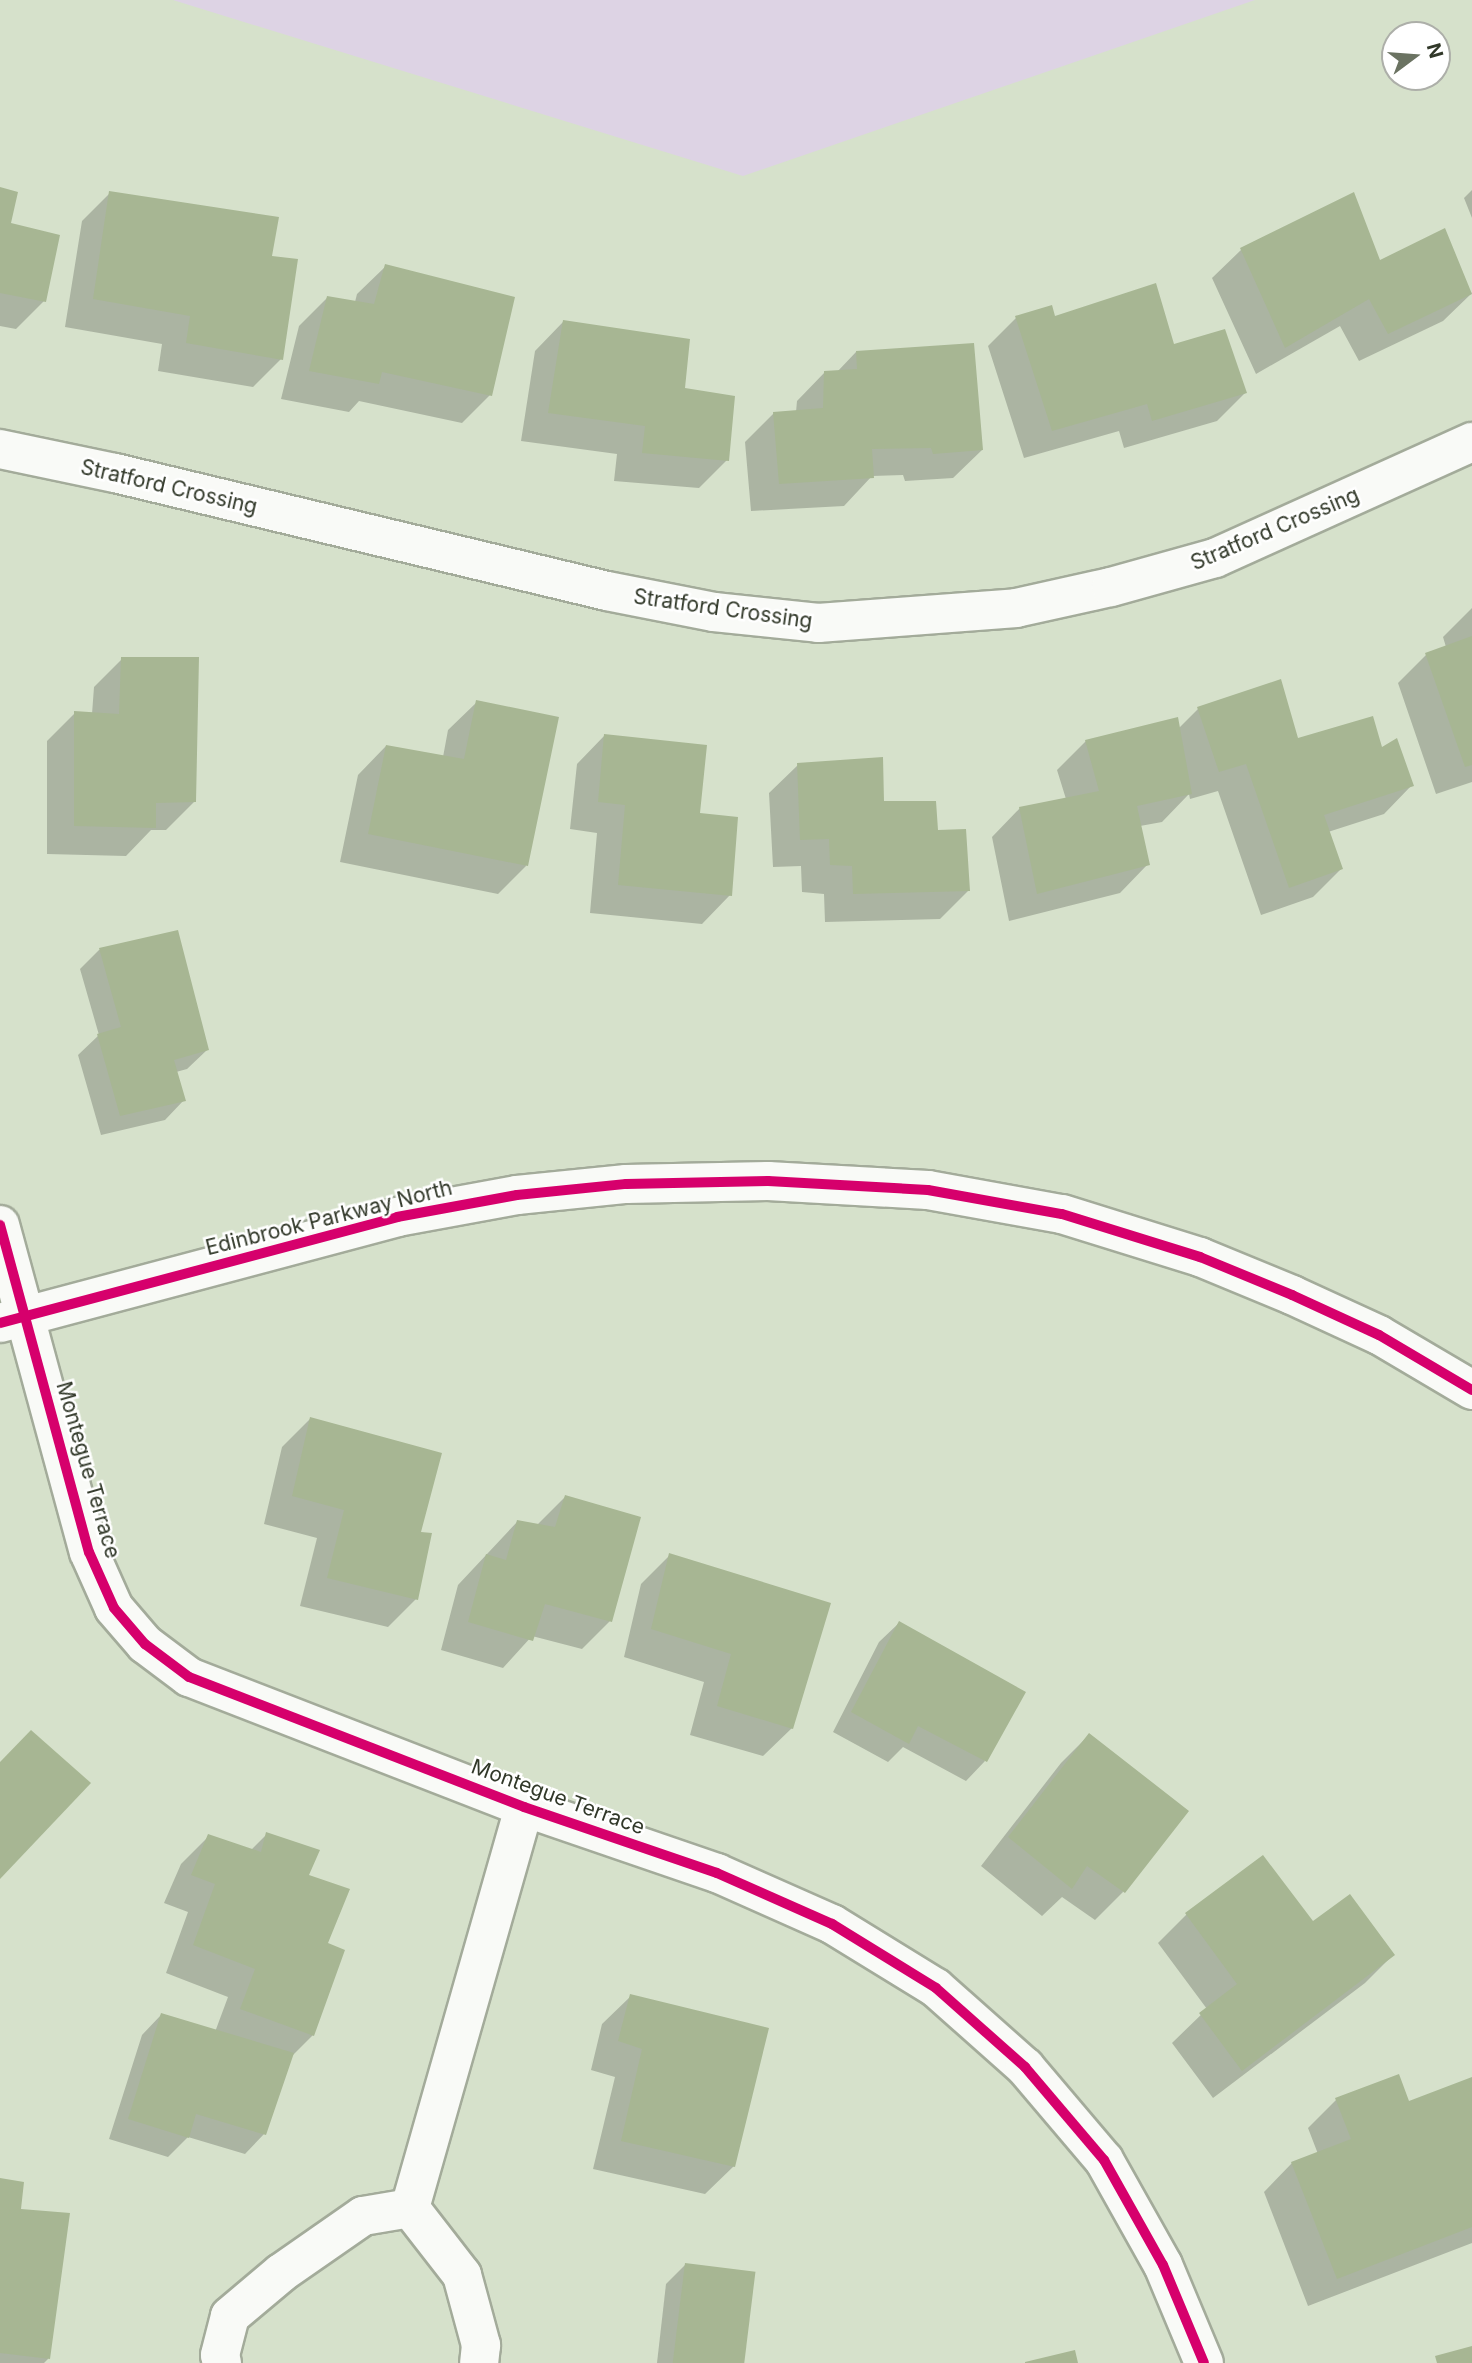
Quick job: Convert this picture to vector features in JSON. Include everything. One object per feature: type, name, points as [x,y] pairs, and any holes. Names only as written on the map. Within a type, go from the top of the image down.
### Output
[{"type":"street","name":"Stratford Crossing","points":[[0,449],[115,473],[607,591],[714,612],[818,623],[1016,608],[1111,587],[1215,558],[1472,442]]},
{"type":"street","name":"Edinbrook Parkway North","points":[[12,1320],[397,1217],[503,1198],[626,1184],[768,1181],[928,1190],[1062,1214],[1200,1256],[1292,1295],[1379,1335],[1472,1390]]},
{"type":"street","name":"Montegue Terrace","points":[[0,1225],[12,1320],[89,1552],[114,1608],[145,1644],[189,1677],[524,1807],[717,1872],[832,1924],[936,1988],[1025,2067],[1104,2161],[1163,2265],[1204,2363]]},
{"type":"street","points":[[410,2208],[524,1807]]},
{"type":"street","points":[[222,2363],[220,2355],[230,2316],[281,2273],[363,2216],[410,2208]]},
{"type":"street","points":[[410,2208],[461,2275],[481,2344],[479,2363]]},
{"type":"shaded area","points":[[173,0],[1255,0],[743,176]]},
{"type":"building","points":[[0,187],[18,192],[11,223],[60,235],[46,302],[0,293]]},
{"type":"building","points":[[109,191],[279,217],[272,256],[298,259],[283,360],[186,343],[190,316],[93,299]]},
{"type":"building","points":[[1354,192],[1380,260],[1445,228],[1472,294],[1388,334],[1369,299],[1285,348],[1240,248]]},
{"type":"building","points":[[385,264],[515,297],[492,396],[382,372],[379,384],[309,371],[327,296],[374,304]]},
{"type":"building","points":[[1156,283],[1174,344],[1225,329],[1247,393],[1152,421],[1147,404],[1052,431],[1015,316],[1052,305],[1055,316]]},
{"type":"building","points":[[563,320],[690,339],[685,388],[735,396],[729,461],[642,453],[645,426],[548,413]]},
{"type":"building","points":[[974,343],[983,450],[933,454],[931,448],[872,449],[874,478],[779,484],[773,412],[823,408],[824,371],[857,369],[856,351]]},
{"type":"building","points":[[1472,636],[1472,765],[1465,767],[1425,653]]},
{"type":"building","points":[[121,657],[199,657],[196,802],[156,803],[156,828],[74,826],[74,711],[119,714]]},
{"type":"building","points":[[1281,679],[1298,738],[1373,716],[1382,747],[1397,738],[1414,786],[1324,815],[1343,869],[1289,888],[1246,764],[1219,772],[1197,707]]},
{"type":"building","points":[[476,700],[559,717],[528,866],[368,834],[386,745],[464,759]]},
{"type":"building","points":[[1178,717],[1192,794],[1137,806],[1150,865],[1037,894],[1019,807],[1099,791],[1085,740]]},
{"type":"building","points":[[604,734],[707,745],[700,813],[738,817],[732,896],[618,885],[625,805],[598,802]]},
{"type":"building","points":[[883,757],[884,801],[936,801],[938,830],[966,829],[970,891],[853,894],[852,866],[830,865],[829,839],[800,840],[797,763]]},
{"type":"building","points":[[178,930],[209,1050],[174,1060],[186,1101],[120,1116],[97,1034],[121,1027],[99,948]]},
{"type":"building","points":[[310,1417],[442,1453],[421,1532],[432,1533],[418,1600],[327,1578],[344,1510],[292,1496]]},
{"type":"building","points":[[565,1495],[641,1517],[612,1622],[545,1604],[533,1641],[468,1622],[486,1554],[506,1560],[517,1520],[555,1527]]},
{"type":"building","points":[[669,1553],[831,1603],[793,1729],[717,1706],[731,1654],[651,1629]]},
{"type":"building","points":[[899,1621],[1026,1692],[987,1762],[918,1726],[909,1744],[851,1712]]},
{"type":"building","points":[[31,1730],[91,1783],[0,1879],[0,1762]]},
{"type":"building","points":[[1089,1733],[1189,1811],[1125,1893],[1087,1866],[1072,1889],[1008,1837]]},
{"type":"building","points":[[266,1832],[320,1850],[309,1875],[350,1889],[328,1943],[345,1950],[314,2036],[240,2009],[255,1969],[193,1945],[215,1884],[191,1875],[208,1834],[261,1852]]},
{"type":"building","points":[[1263,1855],[1313,1921],[1350,1894],[1395,1955],[1242,2071],[1199,2013],[1237,1984],[1185,1913]]},
{"type":"building","points":[[630,1994],[769,2028],[735,2167],[621,2141],[642,2049],[618,2041]]},
{"type":"building","points":[[161,2013],[294,2053],[266,2135],[196,2114],[189,2138],[128,2119]]},
{"type":"building","points":[[1399,2074],[1409,2101],[1472,2077],[1472,2227],[1337,2279],[1291,2162],[1351,2139],[1335,2098]]},
{"type":"building","points":[[0,2178],[24,2182],[21,2209],[70,2213],[50,2359],[0,2353]]},
{"type":"building","points":[[685,2263],[755,2272],[744,2363],[673,2363]]},
{"type":"building","points":[[1472,2346],[1472,2363],[1437,2363],[1435,2356]]},
{"type":"building","points":[[1075,2350],[1078,2363],[1025,2363],[1025,2362]]},
{"type":"cycle path","points":[[0,1323],[397,1217],[517,1195],[626,1184],[768,1181],[928,1190],[1062,1214],[1200,1257],[1292,1295],[1379,1335],[1472,1390]]},
{"type":"cycle path","points":[[0,1225],[89,1552],[114,1608],[145,1644],[189,1677],[524,1807],[717,1873],[832,1924],[936,1988],[1025,2067],[1104,2160],[1163,2265],[1204,2363]]}]
